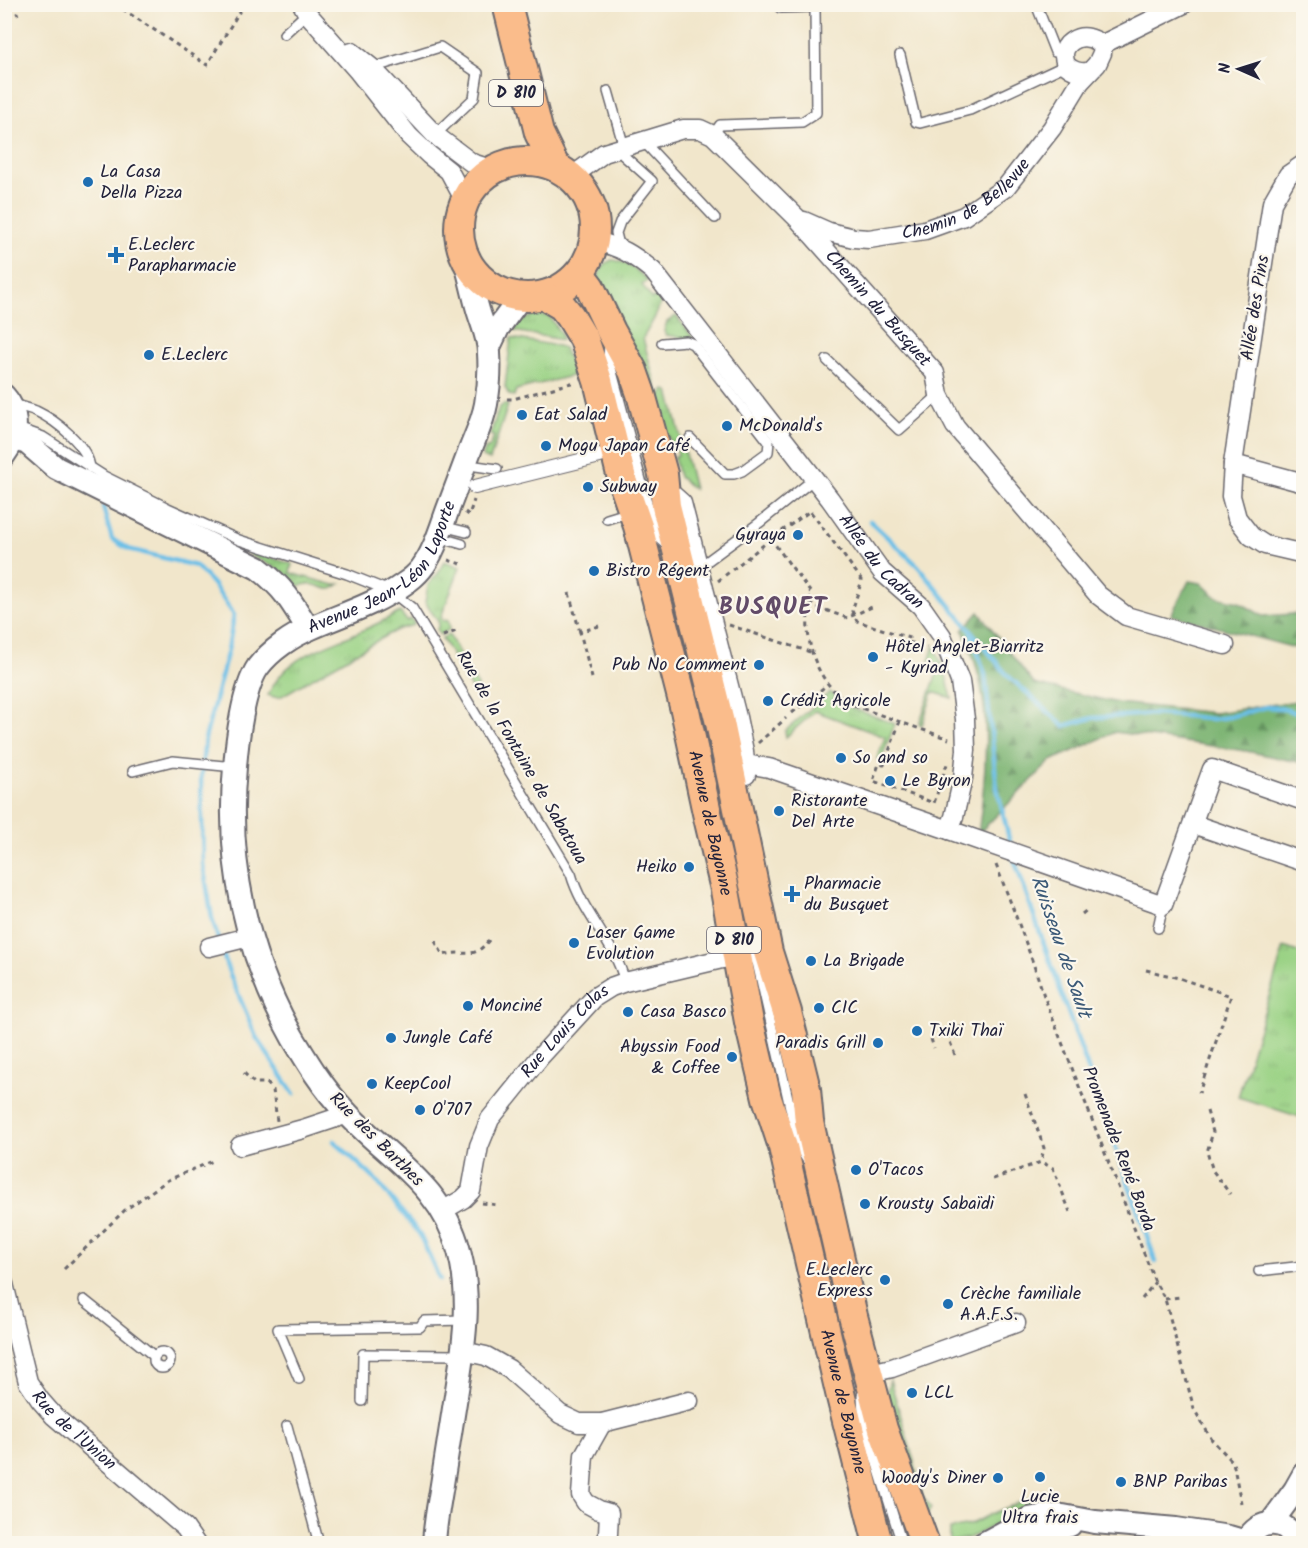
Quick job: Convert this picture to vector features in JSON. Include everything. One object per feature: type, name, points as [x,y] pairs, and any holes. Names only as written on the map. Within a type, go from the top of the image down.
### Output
[{"type":"main road","name":"D 810","points":[[492,4],[513,158]]},
{"type":"main road","name":"D 810","points":[[507,4],[539,133],[563,171]]},
{"type":"main road","points":[[513,158],[540,162],[563,171],[584,190],[592,206],[596,223],[608,245],[590,258],[580,274],[564,288],[533,297],[492,288],[478,278],[465,260],[459,238],[459,219],[465,201],[475,184],[489,172],[513,158]]},
{"type":"main road","name":"Avenue de Bayonne","points":[[580,274],[590,287],[609,344],[633,371],[663,474],[666,506],[720,723],[753,954],[749,1022],[767,1098],[783,1147],[878,1544]]},
{"type":"main road","name":"Avenue de Bayonne","points":[[533,297],[562,306],[584,339],[623,483],[620,515],[638,526],[685,710],[724,885],[753,954],[787,1012],[806,1089],[809,1122],[868,1390],[925,1544]]},
{"type":"street","points":[[1088,72],[1080,73],[1072,70],[1065,59],[1068,45],[1080,38],[1090,38],[1103,44],[1184,4]]},
{"type":"street","points":[[304,9],[372,68],[435,135],[472,163],[513,158]]},
{"type":"street","points":[[304,9],[409,135],[449,171],[465,201]]},
{"type":"street","name":"Chemin de Bellevue","points":[[798,219],[830,232],[869,239],[925,230],[964,216],[1006,187],[1052,128],[1080,82],[1097,64],[1103,44]]},
{"type":"street","points":[[372,68],[379,98]]},
{"type":"street","points":[[563,171],[604,153],[683,129],[700,129],[713,135]]},
{"type":"street","points":[[426,152],[435,135]]},
{"type":"street","name":"Chemin du Busquet","points":[[713,135],[798,219],[935,373],[939,395],[955,426],[1098,595],[1126,616],[1225,645]]},
{"type":"street","name":"Allée des Pins","points":[[1304,164],[1288,175],[1272,203],[1233,464],[1231,496],[1237,518],[1251,536],[1265,545],[1304,554]]},
{"type":"street","name":"Allée du Cadran","points":[[608,245],[632,254],[653,271],[830,498],[882,572],[923,609],[942,636],[960,681],[965,719],[966,750],[963,778],[949,830]]},
{"type":"street","name":"Avenue Jean-Léon Laporte","points":[[8,429],[56,468],[258,568],[274,580],[291,600],[308,629],[392,592],[421,569],[441,540],[486,406],[489,375],[489,347],[465,260]]},
{"type":"street","name":"Avenue Jean-Léon Laporte","points":[[489,347],[498,328],[533,297]]},
{"type":"street","points":[[476,487],[600,456]]},
{"type":"street","points":[[1233,464],[1304,483]]},
{"type":"street","name":"Avenue de Bayonne","points":[[664,487],[682,503],[737,717],[746,764],[746,782],[780,945],[820,1101],[823,1134],[868,1390]]},
{"type":"street","name":"Rue des Barthes","points":[[308,629],[282,644],[257,669],[224,766],[244,915],[240,939],[309,1065],[345,1112],[415,1176],[442,1211],[452,1228],[459,1249],[466,1282],[466,1320],[434,1544]]},
{"type":"street","points":[[746,764],[769,768],[1163,905],[1212,769],[1304,801]]},
{"type":"street","points":[[1193,824],[1304,862]]},
{"type":"street","points":[[209,947],[240,939]]},
{"type":"street","name":"Rue Louis Colas","points":[[442,1211],[464,1199],[471,1191],[479,1146],[490,1119],[540,1057],[595,997],[625,982],[753,954]]},
{"type":"street","points":[[240,1146],[303,1129],[339,1117],[345,1112]]},
{"type":"street","name":"Rue de l'Union","points":[[4,1284],[28,1382],[40,1400],[54,1416],[185,1528],[196,1544]]},
{"type":"street","points":[[868,1390],[892,1368],[1016,1323]]},
{"type":"street","points":[[463,1353],[486,1356],[509,1369],[560,1414],[579,1423],[602,1423],[689,1401]]},
{"type":"street","points":[[602,1423],[584,1455],[581,1495],[586,1503],[609,1513],[608,1534]]},
{"type":"street","points":[[1285,1532],[1295,1490],[1304,1474]]},
{"type":"street","points":[[1285,1532],[1304,1494]]},
{"type":"street","points":[[983,1544],[1029,1519],[1045,1516],[1064,1516],[1095,1522],[1176,1529],[1229,1537],[1246,1543],[1249,1534],[1263,1524],[1285,1532]]},
{"type":"street","points":[[1021,1544],[1040,1533],[1064,1526],[1095,1522]]},
{"type":"lane","points":[[713,135],[720,125],[801,122],[816,113],[815,8],[780,8],[780,4]]},
{"type":"lane","points":[[900,55],[916,122],[920,123],[970,110],[1065,59],[1055,52],[1036,4]]},
{"type":"lane","points":[[284,34],[304,9]]},
{"type":"lane","points":[[372,68],[440,47],[478,73],[474,98],[435,135]]},
{"type":"lane","points":[[608,91],[624,156],[652,182],[620,222],[608,245]]},
{"type":"lane","points":[[643,141],[715,218]]},
{"type":"lane","points":[[584,339],[609,344],[656,536],[666,545],[695,657],[758,942],[753,954]]},
{"type":"lane","points":[[662,343],[693,344],[770,442],[770,447],[768,452],[742,471],[725,474],[690,438]]},
{"type":"lane","points":[[827,360],[899,430],[939,395]]},
{"type":"lane","points":[[8,429],[35,411],[56,423],[81,447],[89,460],[90,468]]},
{"type":"lane","name":"Rue de la Fontaine de Sabatoua","points":[[8,429],[43,437],[104,476],[239,540],[347,574],[392,592],[412,608],[571,874],[576,890],[621,967],[625,982]]},
{"type":"lane","points":[[466,463],[497,469]]},
{"type":"lane","points":[[698,568],[814,480]]},
{"type":"lane","points":[[441,540],[466,532]]},
{"type":"lane","points":[[656,536],[652,544],[694,716],[742,943],[753,954],[799,1147],[813,1175],[839,1295],[868,1390],[902,1544]]},
{"type":"lane","points":[[441,540],[462,544]]},
{"type":"lane","points":[[133,771],[173,761],[224,766]]},
{"type":"lane","points":[[1158,928],[1163,905]]},
{"type":"lane","points":[[799,1147],[794,1158],[847,1391],[868,1390]]},
{"type":"lane","points":[[1259,1270],[1304,1266]]},
{"type":"lane","points":[[84,1300],[154,1356]]},
{"type":"lane","points":[[299,1379],[278,1329],[420,1327],[424,1321],[466,1320]]},
{"type":"lane","points":[[362,1401],[363,1354],[454,1355],[463,1353]]},
{"type":"lane","points":[[287,1426],[319,1544]]},
{"type":"path","points":[[13,4],[18,15]]},
{"type":"path","points":[[115,4],[207,65],[244,4]]},
{"type":"path","points":[[507,399],[581,380]]},
{"type":"path","points":[[717,582],[810,511],[862,580],[852,611],[856,621],[909,638],[908,642],[927,647]]},
{"type":"path","points":[[759,523],[811,592],[808,604],[808,630],[813,653],[827,685],[852,705],[955,740]]},
{"type":"path","points":[[441,540],[461,564]]},
{"type":"path","points":[[569,593],[592,678]]},
{"type":"path","points":[[808,604],[847,618],[874,606]]},
{"type":"path","points":[[728,625],[813,653]]},
{"type":"path","points":[[579,632],[599,626]]},
{"type":"path","points":[[441,637],[459,630]]},
{"type":"path","points":[[792,713],[827,685]]},
{"type":"path","points":[[758,742],[786,718]]},
{"type":"path","points":[[900,721],[884,765],[879,764],[873,781],[934,803],[948,761]]},
{"type":"path","name":"Promenade René Borda","points":[[995,863],[1155,1282],[1166,1299],[1194,1409],[1212,1440],[1233,1462],[1240,1503]]},
{"type":"path","points":[[1083,914],[1088,909]]},
{"type":"path","points":[[435,940],[443,955],[475,953],[482,949],[489,940]]},
{"type":"path","points":[[1146,970],[1179,978],[1231,996],[1200,1092]]},
{"type":"path","points":[[955,1055],[950,1042],[949,1030],[965,1026],[965,1023]]},
{"type":"path","points":[[931,1039],[933,1048]]},
{"type":"path","points":[[244,1073],[254,1083],[267,1083],[273,1090],[277,1123]]},
{"type":"path","points":[[1024,1094],[1044,1148],[1041,1162]]},
{"type":"path","points":[[1207,1111],[1213,1131],[1207,1152],[1213,1172],[1230,1194]]},
{"type":"path","points":[[64,1269],[125,1210],[168,1180],[214,1160]]},
{"type":"path","points":[[993,1179],[1041,1162],[1053,1168],[1070,1212]]},
{"type":"path","points":[[480,1201],[484,1205],[498,1205]]},
{"type":"path","points":[[1142,1299],[1155,1282]]},
{"type":"path","points":[[1166,1299],[1180,1297]]},
{"type":"green space","points":[[612,260],[627,264],[648,280],[642,285],[652,299],[661,295],[657,312],[643,338],[658,395],[660,396],[665,390],[669,391],[694,489],[679,477],[674,457],[678,455],[676,445],[671,446],[669,436],[666,437],[598,278],[602,267]]},
{"type":"green space","points":[[536,315],[549,316],[561,334],[562,340],[514,331],[523,321]]},
{"type":"green space","points":[[676,316],[695,340],[666,335],[664,331],[667,322]]},
{"type":"green space","points":[[511,338],[564,348],[575,375],[516,390],[514,396],[509,395],[505,387]]},
{"type":"green space","points":[[504,404],[508,405],[490,460],[482,457],[494,436],[490,435],[499,408]]},
{"type":"green space","points":[[252,552],[292,564],[290,573],[334,585],[340,584],[332,589],[310,584],[299,586],[284,572],[250,555]]},
{"type":"green space","points":[[444,561],[460,567],[441,617],[443,621],[448,620],[450,629],[440,635],[437,630],[439,623],[425,602],[428,585],[439,572]]},
{"type":"green space","points":[[1189,581],[1201,583],[1216,597],[1239,602],[1263,616],[1303,615],[1303,650],[1171,615]]},
{"type":"green space","points":[[400,612],[407,621],[411,619],[414,625],[387,635],[280,697],[268,695],[282,674],[300,659]]},
{"type":"green space","points":[[979,612],[1034,684],[1118,703],[1215,713],[1303,700],[1303,763],[1246,751],[1115,732],[1051,761],[978,834],[985,775],[986,733],[977,668],[963,630]]},
{"type":"green space","points":[[449,635],[476,683],[475,689],[471,688],[442,638]]},
{"type":"green space","points":[[934,646],[944,668],[952,698],[933,692],[922,725],[919,724],[940,665],[929,661]]},
{"type":"green space","points":[[830,692],[847,706],[895,724],[881,760],[877,759],[885,737],[815,711],[786,737],[785,731]]},
{"type":"green space","points":[[1284,947],[1303,954],[1303,1118],[1238,1097]]},
{"type":"green space","points":[[890,1380],[922,1495],[931,1508],[927,1515],[885,1399]]},
{"type":"green space","points":[[1046,1497],[1045,1505],[1003,1521],[969,1538],[950,1542],[950,1529],[970,1525],[1027,1499]]},
{"type":"waterway","points":[[103,507],[112,539],[128,549],[196,566],[213,584],[234,615],[228,650],[205,739],[201,776],[203,864],[218,939]]},
{"type":"waterway","points":[[870,521],[918,566],[1007,675],[1064,726],[1092,718],[1152,714],[1212,719],[1266,707],[1280,708],[1304,715]]},
{"type":"waterway","name":"Ruisseau de Sault","points":[[971,633],[985,674],[997,788],[1011,847]]},
{"type":"waterway","name":"Ruisseau de Sault","points":[[1014,859],[1156,1262]]},
{"type":"waterway","points":[[221,947],[256,1037],[294,1094]]},
{"type":"waterway","points":[[334,1141],[375,1179],[419,1233],[440,1280]]},
{"type":"place","name":"La Casa Della Pizza","points":[[88,182]]},
{"type":"place","name":"E.Leclerc Parapharmacie","points":[[116,255]]},
{"type":"place","name":"E.Leclerc","points":[[149,355]]},
{"type":"place","name":"Eat Salad","points":[[522,415]]},
{"type":"place","name":"McDonald's","points":[[727,426]]},
{"type":"place","name":"Mogu Japan Café","points":[[546,446]]},
{"type":"place","name":"Subway","points":[[588,487]]},
{"type":"place","name":"Gyraya","points":[[798,535]]},
{"type":"place","name":"Bistro Régent","points":[[594,571]]},
{"type":"place","name":"Hôtel Anglet-Biarritz - Kyriad","points":[[873,657]]},
{"type":"place","name":"Pub No Comment","points":[[759,665]]},
{"type":"place","name":"Crédit Agricole","points":[[768,701]]},
{"type":"place","name":"So and so","points":[[841,758]]},
{"type":"place","name":"Le Byron","points":[[890,781]]},
{"type":"place","name":"Ristorante Del Arte","points":[[779,811]]},
{"type":"place","name":"Heiko","points":[[689,867]]},
{"type":"place","name":"Pharmacie du Busquet","points":[[792,894]]},
{"type":"place","name":"Laser Game Evolution","points":[[574,943]]},
{"type":"place","name":"La Brigade","points":[[811,961]]},
{"type":"place","name":"Monciné","points":[[468,1006]]},
{"type":"place","name":"CIC","points":[[819,1008]]},
{"type":"place","name":"Casa Basco","points":[[628,1012]]},
{"type":"place","name":"Txiki Thaï","points":[[917,1031]]},
{"type":"place","name":"Jungle Café","points":[[391,1038]]},
{"type":"place","name":"Paradis Grill","points":[[878,1043]]},
{"type":"place","name":"Abyssin Food & Coffee","points":[[732,1057]]},
{"type":"place","name":"KeepCool","points":[[372,1084]]},
{"type":"place","name":"O'707","points":[[420,1110]]},
{"type":"place","name":"O'Tacos","points":[[856,1170]]},
{"type":"place","name":"Krousty Sabaïdi","points":[[865,1204]]},
{"type":"place","name":"E.Leclerc Express","points":[[885,1280]]},
{"type":"place","name":"Crèche familiale A.A.F.S.","points":[[948,1304]]},
{"type":"place","name":"LCL","points":[[912,1393]]},
{"type":"place","name":"Lucie Ultra frais","points":[[1040,1477]]},
{"type":"place","name":"Woody's Diner","points":[[998,1478]]},
{"type":"place","name":"BNP Paribas","points":[[1121,1482]]},
{"type":"district","name":"BUSQUET","points":[[773,607]]}]
